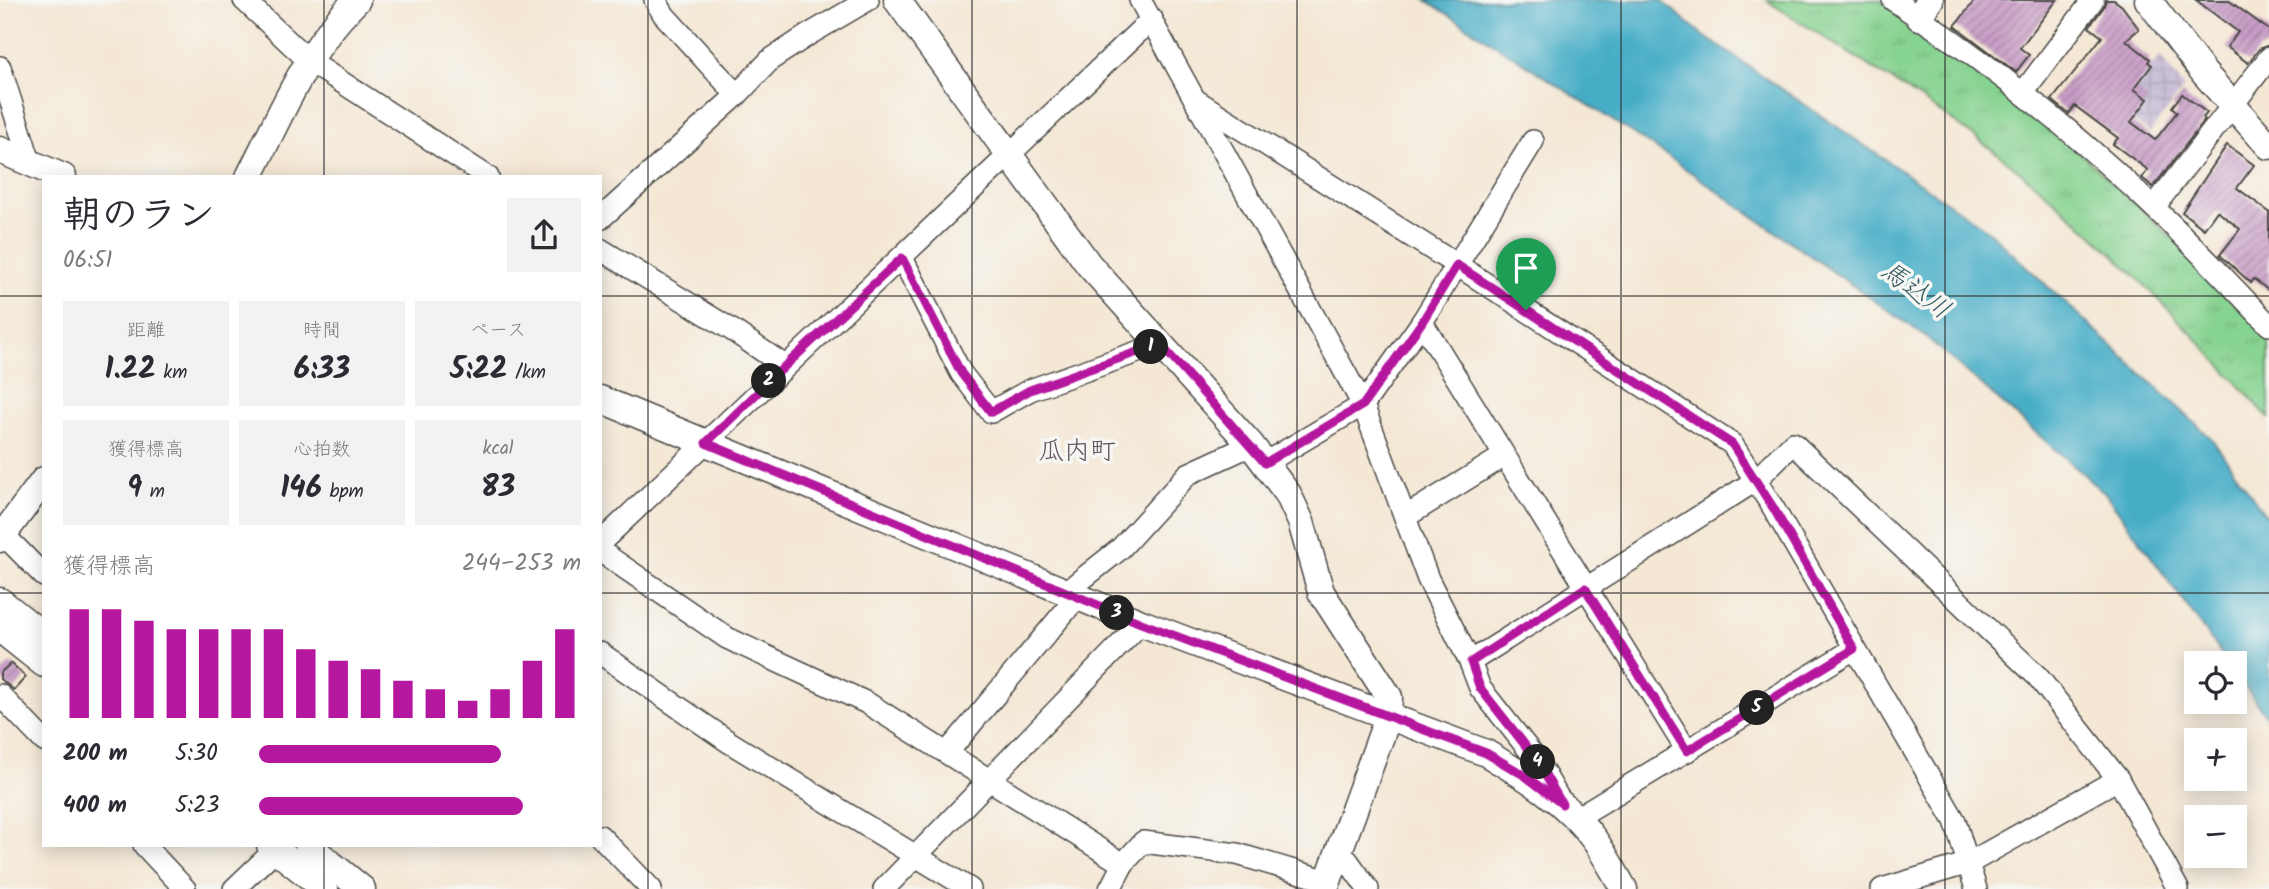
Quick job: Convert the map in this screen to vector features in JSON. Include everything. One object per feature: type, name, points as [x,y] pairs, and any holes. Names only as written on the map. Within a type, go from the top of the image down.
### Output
[{"type":"street","points":[[244,0],[309,61],[485,175]]},
{"type":"street","points":[[250,175],[309,61],[332,27],[357,0]]},
{"type":"street","points":[[655,0],[664,15],[737,94]]},
{"type":"street","points":[[602,217],[770,61],[868,0]]},
{"type":"street","points":[[897,0],[1089,265],[1258,454],[1288,494],[1301,522],[1321,592],[1389,697],[1388,716],[1329,876]]},
{"type":"street","points":[[1140,0],[1363,405],[1428,579],[1471,662],[1480,688],[1536,759],[1569,811],[1595,841],[1624,889]]},
{"type":"street","points":[[1894,0],[1924,8],[2093,151],[2154,207],[2269,325]]},
{"type":"street","points":[[2023,93],[2093,0]]},
{"type":"street","points":[[2148,0],[2188,53],[2269,146]]},
{"type":"street","points":[[602,541],[1152,19]]},
{"type":"street","points":[[2154,207],[2269,58]]},
{"type":"street","points":[[0,67],[30,162]]},
{"type":"street","points":[[1197,101],[1457,265],[1732,444],[1955,821],[1976,889]]},
{"type":"street","points":[[947,753],[1072,594],[1120,549],[1188,474],[1258,454],[1363,405],[1422,322],[1533,141]]},
{"type":"street","points":[[0,150],[59,175]]},
{"type":"street","points":[[602,250],[785,366]]},
{"type":"street","points":[[902,258],[961,373],[991,412],[1030,390],[1160,344]]},
{"type":"street","points":[[1422,322],[1687,751]]},
{"type":"street","points":[[602,400],[1141,623],[1486,753],[1524,775],[1569,811]]},
{"type":"street","points":[[1471,662],[1755,481],[1793,443],[2038,677],[2118,779],[2178,889]]},
{"type":"street","points":[[1405,517],[1504,456]]},
{"type":"street","points":[[42,483],[1,535],[42,574]]},
{"type":"street","points":[[602,552],[727,638],[867,703],[1123,864]]},
{"type":"street","points":[[0,601],[42,634]]},
{"type":"street","points":[[884,889],[1141,623]]},
{"type":"street","points":[[0,629],[42,662]]},
{"type":"street","points":[[1569,811],[1687,751],[1854,649]]},
{"type":"street","points":[[602,654],[729,742],[970,889]]},
{"type":"street","points":[[0,695],[42,739]]},
{"type":"street","points":[[1882,889],[1969,863],[2118,779]]},
{"type":"street","points":[[602,838],[651,889]]},
{"type":"street","points":[[1110,889],[1123,864],[1143,842],[1237,854],[1329,876],[1348,862],[1368,889]]},
{"type":"street","points":[[146,847],[185,889]]},
{"type":"street","points":[[234,889],[275,847],[325,889]]},
{"type":"street","points":[[310,847],[362,889]]},
{"type":"shaded area","points":[[2160,56],[2184,87],[2150,133],[2119,109]]},
{"type":"green space","points":[[1766,0],[1879,0],[1926,31],[2053,128],[2188,252],[2269,336],[2269,418],[2144,284],[2043,191],[1950,119]]},
{"type":"water","name":"馬込川","points":[[1426,0],[1661,0],[1704,36],[1985,228],[2211,438],[2269,520],[2269,720],[2247,690],[2247,651],[2219,651],[2105,493],[1925,336],[1666,155]]},
{"type":"building","points":[[1975,0],[2057,0],[2020,48],[2029,55],[2016,72],[1955,26]]},
{"type":"building","points":[[2106,0],[2114,0],[2122,6],[2139,29],[2126,40],[2150,59],[2148,62],[2152,65],[2134,89],[2148,99],[2131,122],[2155,140],[2177,112],[2172,107],[2182,94],[2207,113],[2203,118],[2205,120],[2153,187],[2142,178],[2148,170],[2113,144],[2118,138],[2075,106],[2069,114],[2052,100],[2102,37],[2089,27]]},
{"type":"building","points":[[2196,0],[2228,0],[2269,30],[2269,45],[2259,49],[2248,63],[2227,47],[2238,32]]},
{"type":"building","points":[[2227,145],[2254,165],[2237,188],[2269,212],[2269,291],[2254,279],[2251,283],[2220,255],[2240,229],[2217,211],[2204,229],[2182,212]]},
{"type":"building","points":[[11,663],[26,677],[14,690],[0,679],[0,673]]},
{"type":"district","name":"瓜内町","points":[[1077,452]]},
{"type":"route","points":[[902,258],[961,373],[991,412],[1030,390],[1160,344],[1265,463],[1363,405],[1422,322],[1457,265],[1526,310],[1732,444],[1774,509],[1854,649],[1687,751],[1585,588],[1471,662],[1480,688],[1536,759],[1562,804],[1524,775],[1486,753],[1141,623],[706,443],[902,258]]}]
